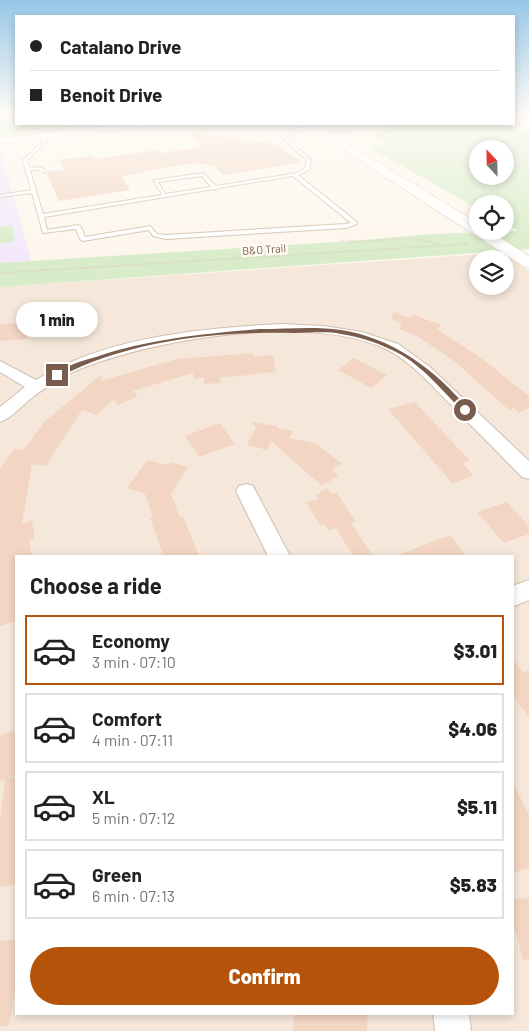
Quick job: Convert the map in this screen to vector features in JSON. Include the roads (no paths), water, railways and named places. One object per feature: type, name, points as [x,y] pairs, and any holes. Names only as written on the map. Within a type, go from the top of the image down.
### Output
[{"type":"main road","points":[[369,162],[469,225]]},
{"type":"main road","points":[[493,240],[529,263]]},
{"type":"street","points":[[0,416],[37,387],[78,364],[122,350],[186,337],[233,332],[300,330],[340,332],[371,339],[406,355],[424,369],[529,472]]},
{"type":"street","points":[[0,366],[37,387]]},
{"type":"street","points":[[246,491],[278,555]]},
{"type":"street","points":[[514,596],[529,590]]},
{"type":"street","points":[[450,1015],[453,1031]]},
{"type":"lane","points":[[26,162],[45,232],[78,227],[83,239],[150,228],[155,235],[166,237],[346,226],[355,223],[293,174]]},
{"type":"lane","points":[[41,216],[276,178],[306,171],[309,167],[309,162]]},
{"type":"lane","points":[[28,168],[40,169],[44,176]]},
{"type":"lane","points":[[163,197],[163,192],[155,181],[203,174],[216,189]]},
{"type":"lane","points":[[258,175],[276,178]]},
{"type":"lane","points":[[238,185],[236,180],[241,177]]},
{"type":"lane","points":[[32,183],[39,181]]},
{"type":"lane","points":[[0,186],[1,196],[34,191]]}]
